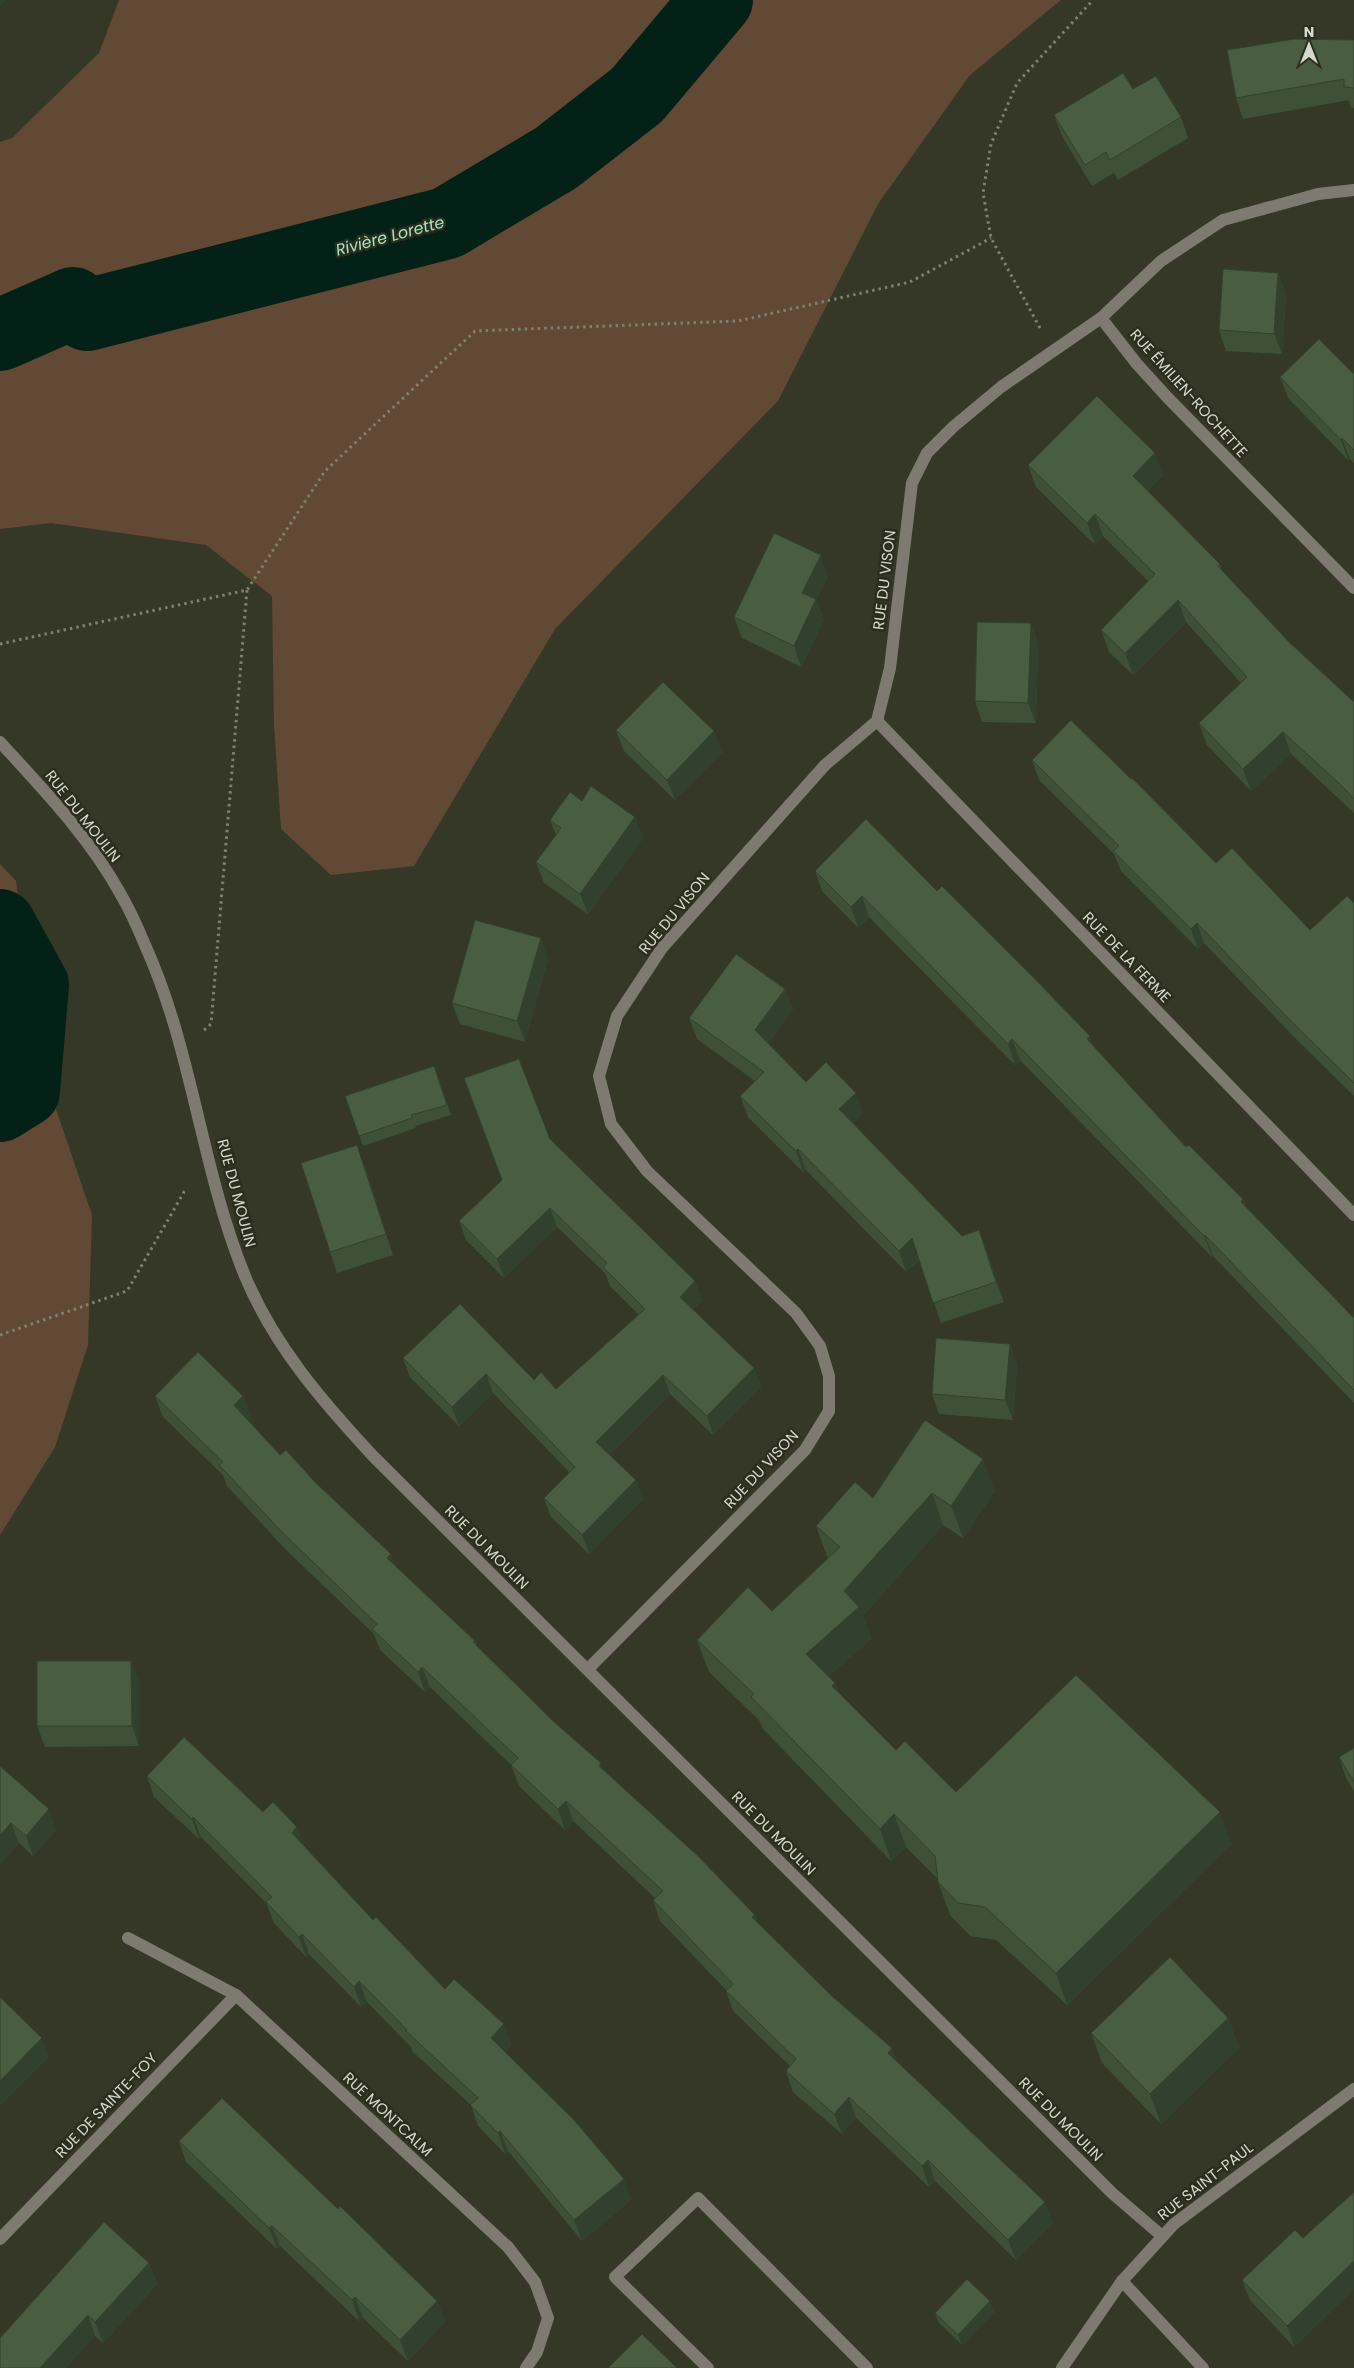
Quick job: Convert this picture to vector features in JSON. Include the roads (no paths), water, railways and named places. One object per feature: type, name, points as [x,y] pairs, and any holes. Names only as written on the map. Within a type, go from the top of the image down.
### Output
[{"type":"street","points":[[1101,318],[1160,261],[1223,220],[1318,194],[1354,190]]},
{"type":"street","name":"RUE DU VISON","points":[[588,1669],[805,1450],[829,1411],[829,1376],[820,1346],[796,1313],[647,1171],[611,1124],[600,1076],[617,1016],[662,948],[825,764],[876,721],[890,668],[912,483],[927,453],[954,426],[1001,387],[1101,318]]},
{"type":"street","name":"RUE ÉMILIEN-ROCHETTE","points":[[1101,318],[1137,364],[1167,397],[1354,588]]},
{"type":"street","name":"RUE DE LA FERME","points":[[876,721],[1354,1215]]},
{"type":"street","name":"RUE DU MOULIN","points":[[0,742],[80,835],[120,893],[160,980],[183,1049],[226,1223],[246,1277],[270,1325],[323,1402],[373,1456],[1112,2193],[1162,2236]]},
{"type":"street","name":"RUE MONTCALM","points":[[128,1938],[236,1995],[508,2247],[535,2282],[548,2318],[537,2352],[526,2368]]},
{"type":"street","name":"RUE DE SAINTE-FOY","points":[[0,2239],[236,1995]]},
{"type":"street","name":"RUE SAINT-PAUL","points":[[1062,2368],[1122,2281],[1162,2236],[1185,2215],[1354,2090]]},
{"type":"street","points":[[708,2368],[615,2277],[698,2198],[867,2368]]},
{"type":"street","points":[[1122,2281],[1203,2368]]},
{"type":"waterway","name":"Rivière Lorette","points":[[0,335],[73,303],[87,315],[447,223],[556,158],[637,95],[717,0]]},
{"type":"waterway","name":"Rivière Lorette","points":[[0,925],[33,985],[24,1091],[0,1106]]}]
